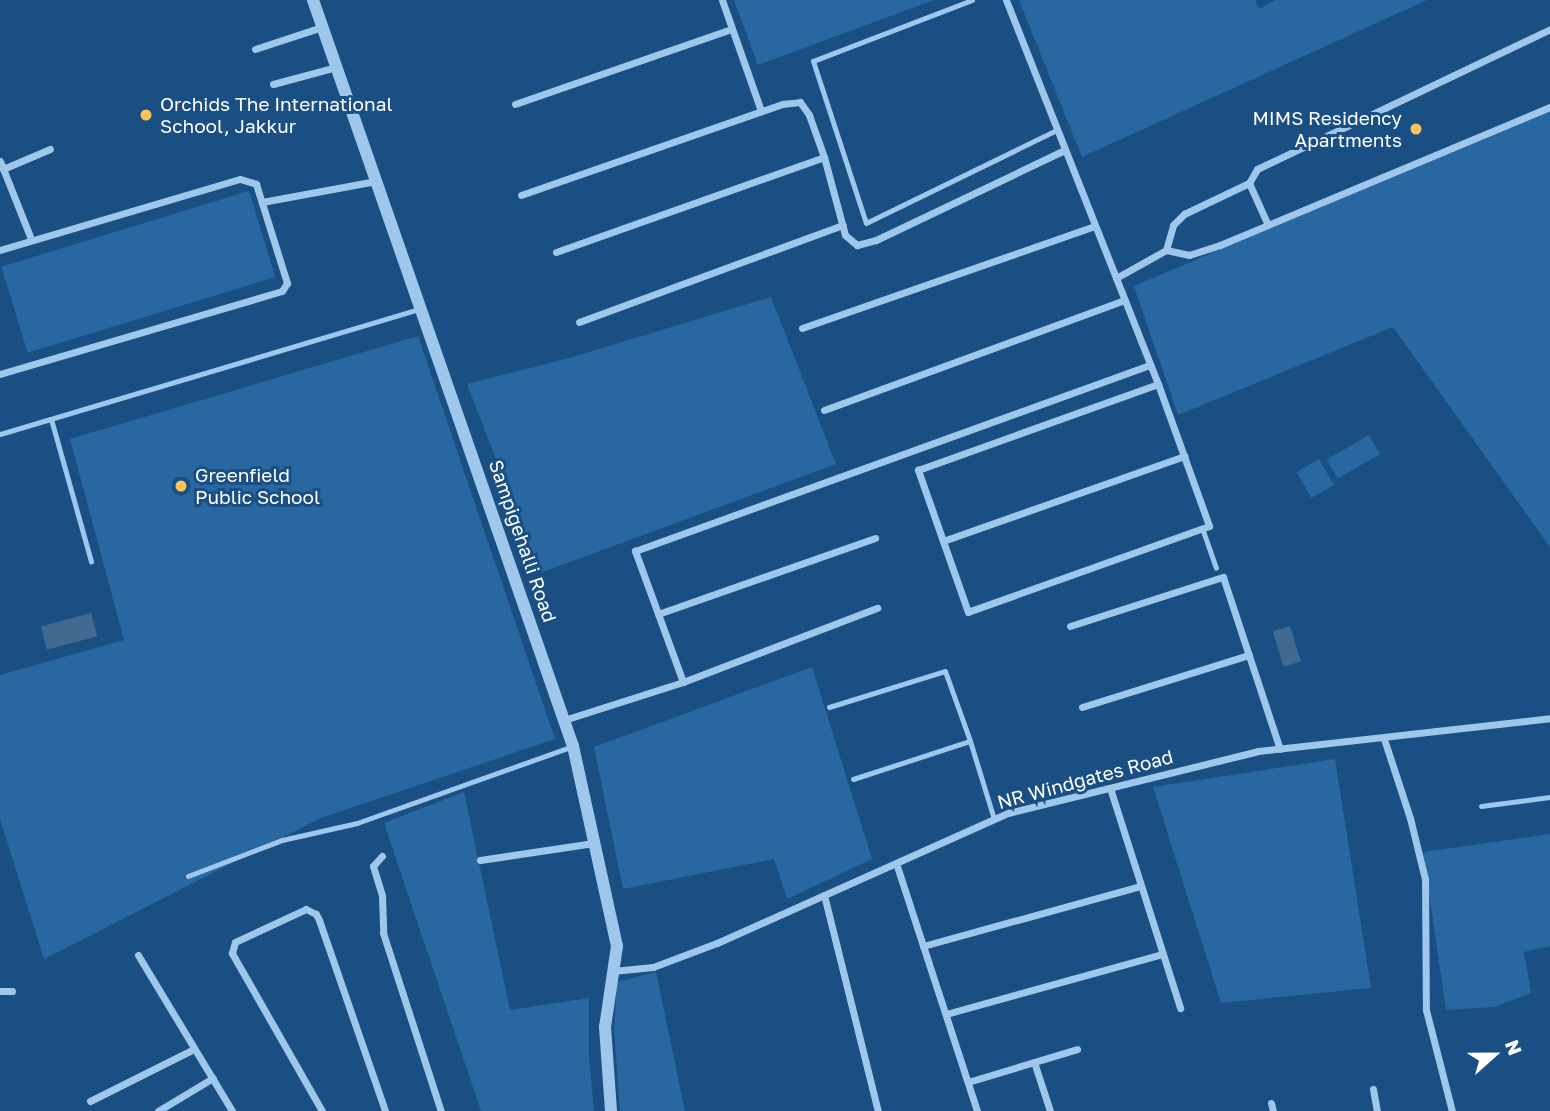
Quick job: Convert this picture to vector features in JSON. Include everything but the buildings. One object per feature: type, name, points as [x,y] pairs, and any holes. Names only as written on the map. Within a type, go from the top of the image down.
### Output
[{"type":"street","name":"Sampigehalli Road","points":[[313,0],[573,746],[617,946],[605,1027],[611,1111]]},
{"type":"street","points":[[722,0],[761,111]]},
{"type":"street","points":[[1006,0],[1158,384],[1209,526],[968,612],[918,470],[1158,384]]},
{"type":"street","points":[[255,49],[322,27]]},
{"type":"street","points":[[515,104],[732,29]]},
{"type":"street","points":[[1166,250],[1173,225],[1184,215],[1248,183],[1257,169],[1550,29]]},
{"type":"street","points":[[273,84],[336,67]]},
{"type":"street","points":[[521,195],[761,111],[800,102],[809,115],[824,158],[845,235],[857,245],[876,240],[1065,150]]},
{"type":"street","points":[[1116,278],[1166,250],[1189,255],[1268,225],[1550,107]]},
{"type":"street","points":[[32,240],[2,165],[50,149]]},
{"type":"street","points":[[556,252],[824,158]]},
{"type":"street","points":[[0,250],[240,179],[256,184],[287,283],[282,291],[0,374]]},
{"type":"street","points":[[262,202],[377,181]]},
{"type":"street","points":[[1248,183],[1268,225]]},
{"type":"street","points":[[579,322],[843,225]]},
{"type":"street","points":[[802,328],[1095,226]]},
{"type":"street","points":[[824,410],[1125,300]]},
{"type":"street","points":[[683,682],[635,551],[1150,365]]},
{"type":"street","points":[[943,541],[1184,456]]},
{"type":"street","points":[[658,614],[875,538]]},
{"type":"street","points":[[1070,626],[1223,577],[1280,749]]},
{"type":"street","points":[[564,720],[683,682],[877,608]]},
{"type":"street","points":[[1083,707],[1249,655]]},
{"type":"street","name":"NR Windgates Road","points":[[613,971],[653,967],[718,943],[1008,813],[1258,751],[1384,739],[1550,718]]},
{"type":"street","points":[[1384,739],[1410,818],[1425,879],[1426,1010],[1452,1111]]},
{"type":"street","points":[[1110,788],[1180,1008]]},
{"type":"street","points":[[480,860],[594,844]]},
{"type":"street","points":[[382,856],[373,866],[382,895],[383,933],[442,1111]]},
{"type":"street","points":[[896,863],[977,1111]]},
{"type":"street","points":[[923,946],[1141,886]]},
{"type":"street","points":[[824,895],[878,1111]]},
{"type":"street","points":[[322,1111],[232,953],[235,942],[306,909],[320,920],[385,1111]]},
{"type":"street","points":[[138,954],[232,1111]]},
{"type":"street","points":[[946,1014],[1163,954]]},
{"type":"street","points":[[0,991],[12,991]]},
{"type":"street","points":[[90,1101],[194,1049]]},
{"type":"street","points":[[968,1082],[1077,1049]]},
{"type":"street","points":[[1034,1062],[1050,1111]]},
{"type":"street","points":[[158,1111],[213,1078]]},
{"type":"street","points":[[1373,1089],[1377,1111]]},
{"type":"lane","points":[[972,0],[813,61],[866,223],[1057,130]]},
{"type":"lane","points":[[0,434],[421,308]]},
{"type":"lane","points":[[51,419],[91,561]]},
{"type":"lane","points":[[1202,528],[1216,568]]},
{"type":"lane","points":[[829,707],[945,671],[995,819]]},
{"type":"lane","points":[[853,779],[970,741]]},
{"type":"lane","points":[[188,876],[282,840],[357,823],[573,746]]},
{"type":"lane","points":[[1481,806],[1550,797]]},
{"type":"shaded area","points":[[734,0],[934,0],[758,65]]},
{"type":"shaded area","points":[[1019,0],[1255,0],[1259,9],[1276,0],[1427,0],[1082,157]]},
{"type":"shaded area","points":[[1550,110],[1550,547],[1393,327],[1178,415],[1134,286]]},
{"type":"shaded area","points":[[249,191],[275,277],[28,353],[1,267]]},
{"type":"shaded area","points":[[771,297],[836,464],[540,573],[467,384],[569,358]]},
{"type":"shaded area","points":[[418,336],[555,739],[321,818],[44,959],[0,819],[0,675],[124,640],[70,439]]},
{"type":"shaded area","points":[[1369,435],[1380,454],[1338,479],[1327,460]]},
{"type":"shaded area","points":[[1319,459],[1334,485],[1311,498],[1296,472]]},
{"type":"shaded area","points":[[91,613],[97,636],[47,650],[41,626]]},
{"type":"shaded area","points":[[1290,626],[1301,661],[1284,667],[1273,631]]},
{"type":"shaded area","points":[[812,667],[872,859],[787,899],[774,859],[623,889],[594,747]]},
{"type":"shaded area","points":[[1335,759],[1371,988],[1221,1003],[1153,787]]},
{"type":"shaded area","points":[[464,792],[510,1010],[589,998],[589,1056],[594,1111],[481,1111],[384,823]]},
{"type":"shaded area","points":[[1550,834],[1550,946],[1524,952],[1531,993],[1494,1007],[1446,1010],[1423,852]]},
{"type":"shaded area","points":[[656,972],[685,1111],[620,1111],[614,1030],[617,982]]},
{"type":"place","name":"Orchids The International School, Jakkur","points":[[146,115]]},
{"type":"place","name":"MIMS Residency Apartments","points":[[1416,129]]},
{"type":"place","name":"Greenfield Public School","points":[[181,486]]}]
